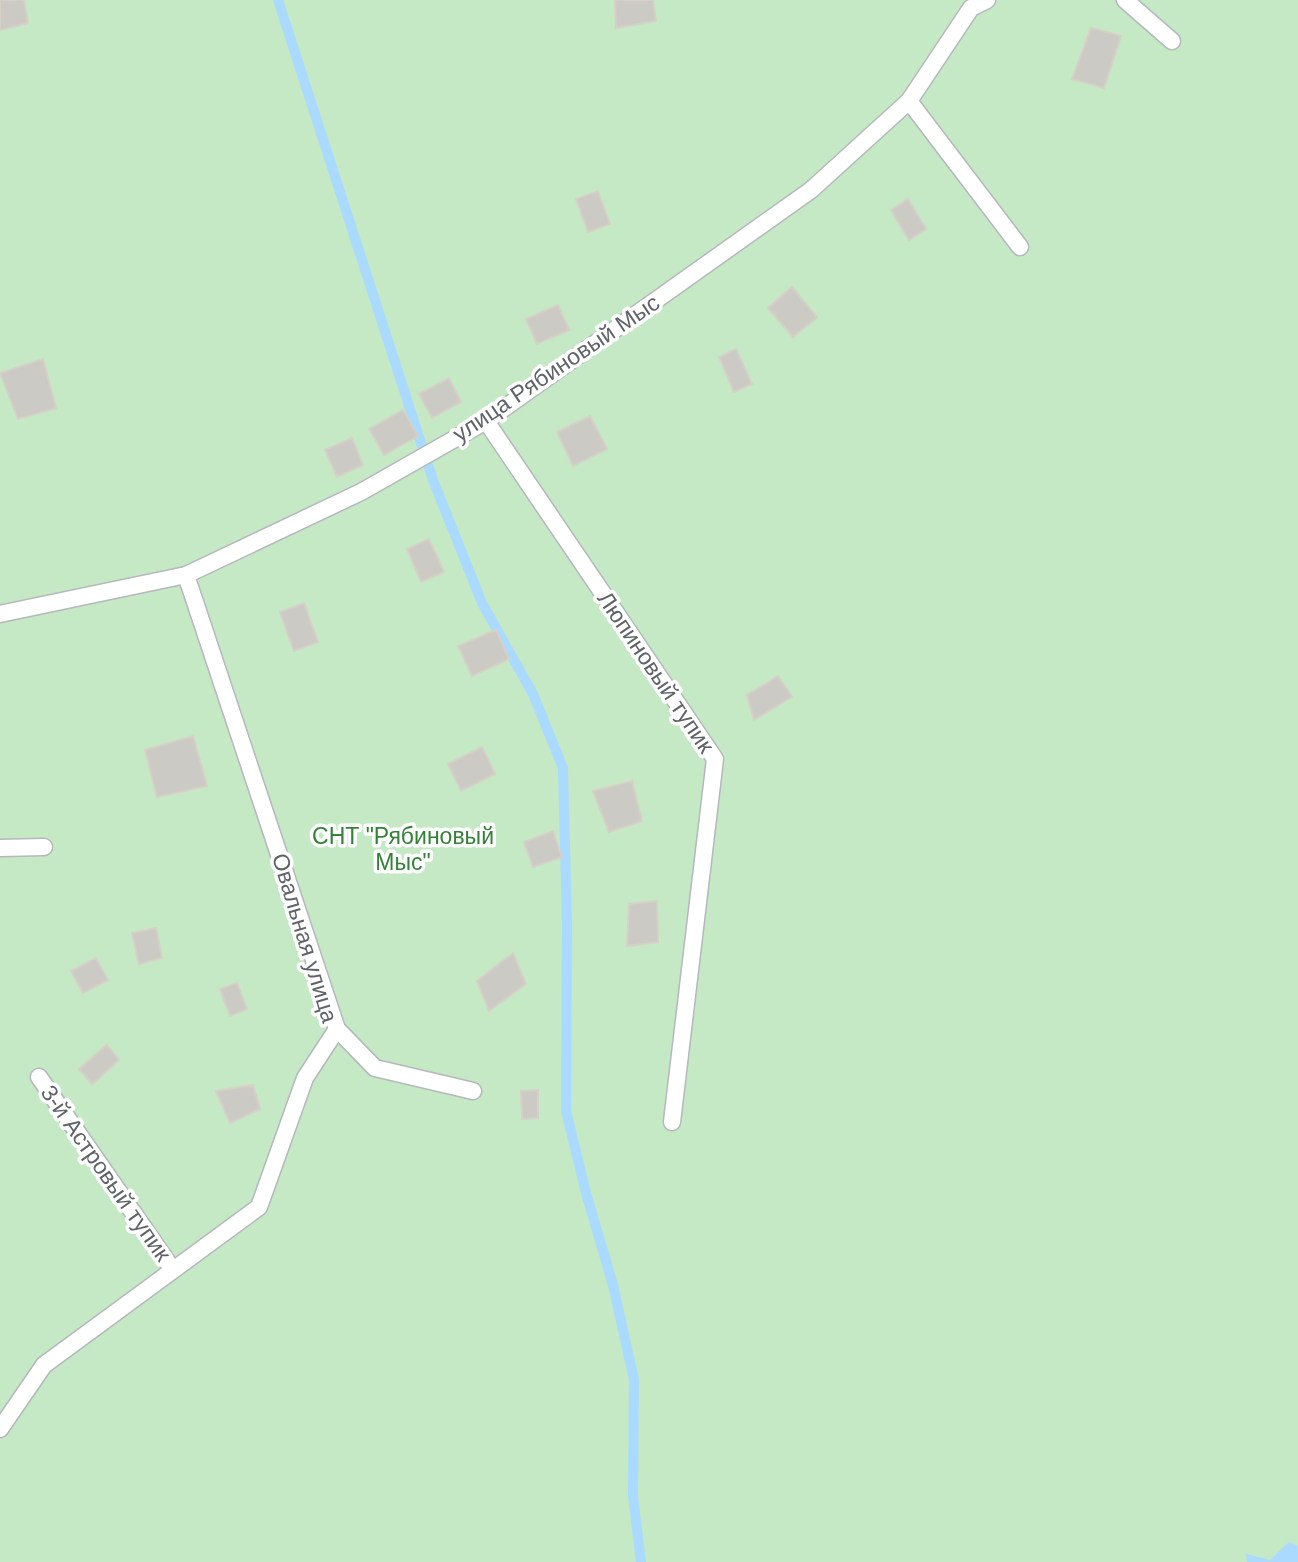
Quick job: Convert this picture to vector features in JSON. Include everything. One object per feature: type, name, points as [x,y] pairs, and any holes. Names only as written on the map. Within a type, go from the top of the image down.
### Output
[{"type":"lane","name":"улица Рябиновый Мыс","points":[[0,614],[186,575],[360,492],[486,421],[811,190],[909,101],[971,8],[987,0]]},
{"type":"lane","points":[[1125,0],[1172,41]]},
{"type":"lane","points":[[909,101],[1020,247]]},
{"type":"lane","name":"Люпиновый тупик","points":[[486,421],[715,759],[672,1122]]},
{"type":"lane","name":"Овальная улица","points":[[0,1429],[44,1366],[259,1207],[305,1078],[337,1029],[186,575]]},
{"type":"lane","points":[[0,848],[44,847]]},
{"type":"lane","points":[[337,1029],[375,1068],[473,1091]]},
{"type":"lane","name":"3-й Астровый тупик","points":[[39,1077],[173,1270]]},
{"type":"green space","name":"СНТ \"Рябиновый Мыс\"","points":[[0,0],[1298,0],[1298,1562],[0,1562]]},
{"type":"water","points":[[1289,1542],[1298,1546],[1298,1562],[1247,1562],[1246,1554],[1270,1560]]},
{"type":"building","points":[[0,0],[24,0],[28,23],[0,30]]},
{"type":"building","points":[[615,0],[653,0],[656,21],[616,28]]},
{"type":"building","points":[[1091,28],[1121,36],[1104,88],[1072,79]]},
{"type":"building","points":[[598,191],[610,224],[588,232],[576,199]]},
{"type":"building","points":[[908,199],[926,229],[909,240],[891,210]]},
{"type":"building","points":[[792,287],[817,317],[793,337],[768,308]]},
{"type":"building","points":[[558,305],[569,330],[537,344],[526,319]]},
{"type":"building","points":[[736,349],[752,384],[734,392],[719,357]]},
{"type":"building","points":[[43,359],[56,408],[18,419],[0,373]]},
{"type":"building","points":[[449,378],[461,402],[432,418],[419,394]]},
{"type":"building","points":[[403,410],[418,436],[384,455],[369,429]]},
{"type":"building","points":[[590,416],[607,449],[573,466],[557,432]]},
{"type":"building","points":[[352,438],[363,465],[337,477],[325,450]]},
{"type":"building","points":[[429,539],[444,572],[421,582],[407,549]]},
{"type":"building","points":[[304,603],[318,642],[294,651],[280,612]]},
{"type":"building","points":[[496,630],[509,659],[472,676],[458,646]]},
{"type":"building","points":[[778,676],[792,697],[754,720],[747,695]]},
{"type":"building","points":[[193,736],[207,786],[157,797],[145,750]]},
{"type":"building","points":[[482,747],[495,774],[461,791],[448,764]]},
{"type":"building","points":[[632,781],[642,821],[609,832],[593,791]]},
{"type":"building","points":[[553,831],[562,857],[533,867],[524,842]]},
{"type":"building","points":[[657,901],[658,942],[627,946],[629,904]]},
{"type":"building","points":[[156,928],[162,958],[139,964],[132,933]]},
{"type":"building","points":[[513,953],[526,984],[489,1011],[477,981]]},
{"type":"building","points":[[96,958],[108,980],[83,993],[71,971]]},
{"type":"building","points":[[237,983],[247,1009],[230,1016],[220,989]]},
{"type":"building","points":[[107,1045],[119,1060],[92,1084],[79,1069]]},
{"type":"building","points":[[253,1085],[260,1109],[230,1123],[216,1091]]},
{"type":"building","points":[[538,1090],[538,1118],[522,1119],[521,1091]]},
{"type":"waterway","points":[[278,0],[433,480],[482,603],[533,694],[563,768],[567,925],[566,1111],[613,1285],[634,1380],[633,1496],[641,1562]]}]
